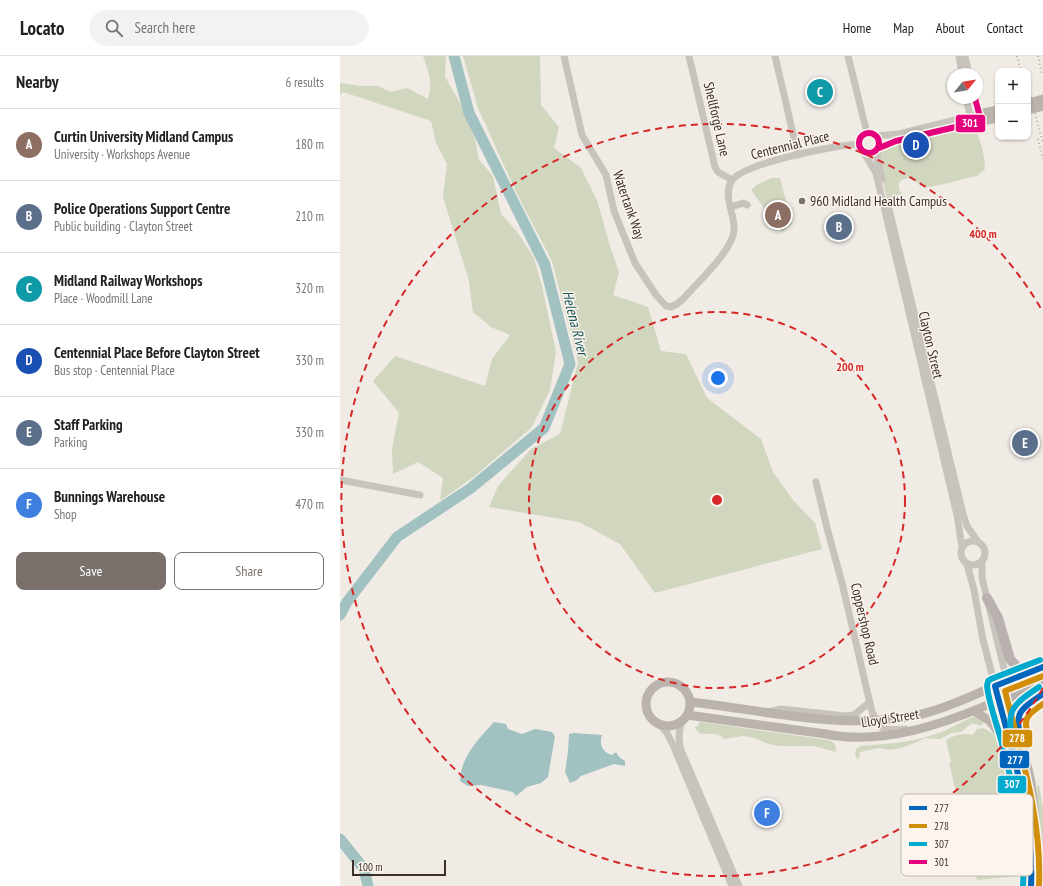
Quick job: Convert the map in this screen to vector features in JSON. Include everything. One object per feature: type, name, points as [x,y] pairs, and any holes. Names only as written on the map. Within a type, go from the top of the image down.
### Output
[{"type":"main road","points":[[1031,102],[1043,99]]},
{"type":"main road","points":[[1031,109],[1043,106]]},
{"type":"main road","points":[[976,118],[995,111]]},
{"type":"main road","points":[[976,118],[995,118]]},
{"type":"main road","points":[[988,598],[998,618],[1010,659],[1020,669],[1032,671]]},
{"type":"main road","name":"Lloyd Street","points":[[690,702],[832,720],[892,720],[922,714],[962,700],[1043,667]]},
{"type":"main road","points":[[1007,681],[1033,794]]},
{"type":"main road","points":[[667,682],[673,682],[685,689],[690,702],[690,709],[684,718],[671,726],[660,724],[652,718],[647,708],[648,696],[654,687],[667,682]]},
{"type":"main road","name":"Lloyd Street","points":[[684,718],[841,737],[877,737],[923,728],[974,711],[1043,684]]},
{"type":"main road","points":[[995,686],[1023,794]]},
{"type":"main road","points":[[1017,722],[1022,709],[1043,694]]},
{"type":"main road","points":[[974,711],[990,721],[1012,751]]},
{"type":"main road","points":[[1033,794],[1035,851],[1033,860]]},
{"type":"main road","points":[[1031,876],[1031,886]]},
{"type":"street","name":"Watertank Way","points":[[564,56],[582,135],[606,175],[614,211],[636,263],[666,306],[677,304],[684,298],[727,250],[732,240],[734,230],[731,207]]},
{"type":"street","name":"Shellforge Lane","points":[[689,56],[715,167],[718,172],[732,180]]},
{"type":"street","points":[[775,56],[798,155]]},
{"type":"street","points":[[848,56],[867,133]]},
{"type":"street","points":[[959,56],[961,68]]},
{"type":"street","points":[[965,56],[968,68]]},
{"type":"street","points":[[969,104],[976,118]]},
{"type":"street","points":[[975,104],[976,118]]},
{"type":"street","points":[[976,118],[896,141],[870,154],[864,153],[859,144],[860,138],[867,133],[876,136],[899,134],[976,118]]},
{"type":"street","points":[[876,136],[880,142],[878,149]]},
{"type":"street","name":"Centennial Place","points":[[732,180],[737,175],[745,171],[798,155],[831,147],[859,144]]},
{"type":"street","name":"Clayton Street","points":[[878,149],[879,166],[963,514],[967,526],[978,542]]},
{"type":"street","name":"Clayton Street","points":[[864,153],[876,173],[957,515],[962,548]]},
{"type":"street","points":[[732,180],[728,189],[731,207],[743,204],[747,205]]},
{"type":"street","points":[[340,480],[420,495]]},
{"type":"street","name":"Coppershop Road","points":[[816,482],[876,721]]},
{"type":"street","points":[[995,686],[983,640],[968,564],[961,556],[962,548],[967,542],[978,542],[984,550],[982,561],[982,578],[1007,681]]},
{"type":"street","points":[[968,564],[974,565],[982,561]]},
{"type":"street","points":[[768,712],[781,709],[845,716],[854,715],[870,702]]},
{"type":"street","points":[[684,718],[679,730],[681,750],[739,886]]},
{"type":"street","points":[[876,721],[884,730],[923,728]]},
{"type":"street","points":[[660,724],[667,733],[673,745],[732,886]]},
{"type":"green space","points":[[423,56],[446,56],[445,77],[458,99],[475,139],[479,160],[493,176],[501,214],[518,233],[534,258],[542,286],[556,352],[550,390],[532,427],[476,475],[440,501],[443,478],[418,462],[393,474],[392,449],[399,413],[373,381],[395,356],[485,386],[492,359],[510,335],[491,327],[473,312],[469,281],[443,197],[447,164],[436,143],[431,121],[343,92],[340,95],[340,83],[360,86],[378,86],[391,92],[407,88],[428,99],[430,87],[429,73]]},
{"type":"green space","points":[[463,56],[540,56],[541,105],[559,127],[554,148],[581,168],[597,200],[619,272],[613,295],[648,307],[661,351],[686,354],[707,398],[761,439],[773,472],[793,500],[815,523],[822,549],[655,593],[620,544],[579,522],[489,507],[498,486],[531,449],[560,434],[578,362],[552,261],[516,192],[478,108]]},
{"type":"green space","points":[[973,123],[983,151],[985,169],[977,176],[932,187],[924,186],[909,178],[904,179],[901,181],[899,186],[900,192],[903,193],[895,196],[888,203],[879,166],[879,148]]},
{"type":"green space","points":[[771,178],[780,178],[792,224],[782,232],[751,190],[757,185]]},
{"type":"green space","points":[[972,717],[978,717],[985,720],[981,726],[971,724],[961,732],[952,733],[940,739],[925,738],[904,747],[891,750],[879,748],[860,752],[859,759],[855,755],[856,749],[860,746],[924,738],[944,731]]},
{"type":"green space","points":[[701,722],[828,740],[835,744],[836,752],[814,746],[780,746],[768,744],[755,738],[743,736],[724,739],[715,734],[699,733],[694,727],[698,726]]},
{"type":"green space","points":[[983,728],[988,730],[996,737],[1003,747],[1014,794],[956,794],[949,763],[951,762],[946,740],[962,734],[972,735],[977,729]]},
{"type":"green space","points":[[1009,757],[1019,794],[1016,794],[1009,765]]},
{"type":"green space","points":[[1039,785],[1043,808],[1043,847],[1039,844],[1038,839],[1037,786]]},
{"type":"green space","points":[[976,876],[1017,876],[977,880]]},
{"type":"water","points":[[494,722],[506,724],[508,729],[522,734],[535,729],[552,732],[555,736],[548,777],[541,783],[527,787],[516,796],[513,792],[481,785],[468,786],[460,781],[463,764],[471,749]]},
{"type":"water","points":[[569,734],[602,735],[601,744],[604,750],[612,755],[616,752],[619,757],[625,761],[625,766],[614,764],[581,776],[577,780],[570,783],[565,772]]},
{"type":"waterway","name":"Helena River","points":[[340,615],[347,602],[397,537],[471,488],[544,428],[570,364],[545,265],[469,113],[454,56]]},
{"type":"waterway","name":"Helena River","points":[[340,839],[364,869],[368,886]]},
{"type":"railway","points":[[1017,56],[1020,68]]},
{"type":"railway","points":[[1038,56],[1042,74]]},
{"type":"railway","points":[[1031,98],[1043,144]]},
{"type":"railway","points":[[1038,139],[1043,159]]},
{"type":"transit line","name":"301","points":[[879,148],[896,141],[981,121],[977,104]]},
{"type":"transit line","name":"301","points":[[865,133],[873,133],[879,139],[879,143],[879,147],[873,153],[865,153],[859,147],[859,139],[865,133]]},
{"type":"transit line","name":"307","points":[[1014,794],[987,686],[988,681],[991,679],[1040,660]]},
{"type":"transit line","name":"277","points":[[1022,794],[1015,760],[995,686],[1043,667]]},
{"type":"transit line","name":"278","points":[[1030,794],[1024,763],[1005,691],[1043,676]]},
{"type":"transit line","name":"307","points":[[1014,747],[1010,725],[1012,711],[1021,700],[1039,687]]},
{"type":"transit line","name":"277","points":[[1022,745],[1018,720],[1020,714],[1027,705],[1043,694]]},
{"type":"transit line","name":"278","points":[[1030,743],[1026,720],[1031,713],[1043,704]]},
{"type":"transit line","name":"278","points":[[1033,807],[1039,861],[1039,886]]},
{"type":"transit line","name":"307","points":[[1023,876],[1023,886]]},
{"type":"transit line","name":"277","points":[[1031,876],[1031,886]]},
{"type":"place","name":"Midland Railway Workshops","points":[[820,92]]},
{"type":"place","name":"Centennial Place Before Clayton Street","points":[[916,145]]},
{"type":"place","name":"960 Midland Health Campus","points":[[802,201]]},
{"type":"place","name":"Curtin University Midland Campus","points":[[778,215]]},
{"type":"place","name":"Police Operations Support Centre","points":[[839,227]]},
{"type":"place","name":"Staff Parking","points":[[1025,443]]},
{"type":"place","name":"Bunnings Warehouse","points":[[767,813]]}]
